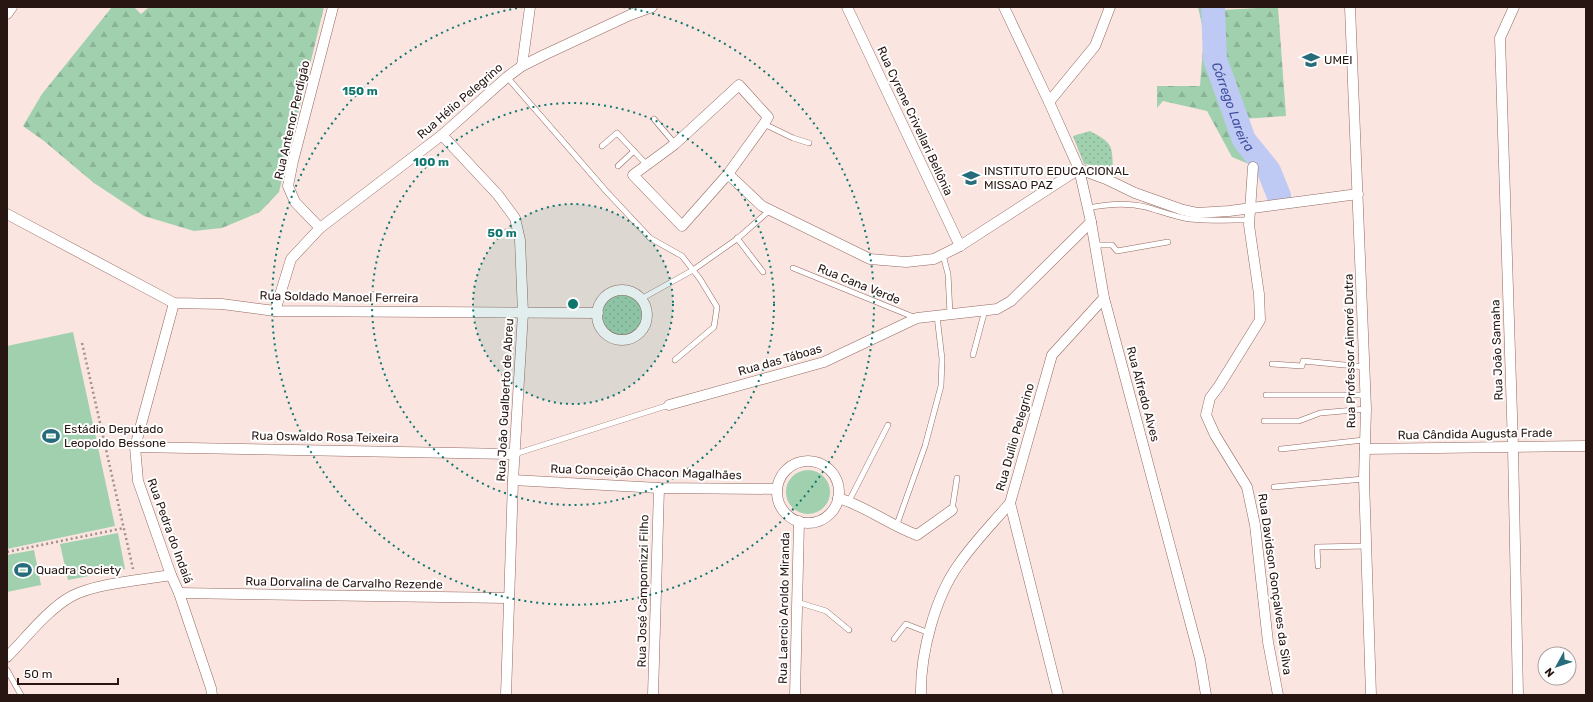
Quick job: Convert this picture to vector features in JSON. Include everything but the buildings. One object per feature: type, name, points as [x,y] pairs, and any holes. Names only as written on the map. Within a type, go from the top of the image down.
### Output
[{"type":"street","points":[[7,14],[12,7]]},
{"type":"street","name":"Rua Antenor Perdigão","points":[[320,228],[295,202],[288,186],[293,161],[333,7]]},
{"type":"street","points":[[522,66],[530,7]]},
{"type":"street","name":"Rua Hélio Pelegrino","points":[[275,311],[291,259],[320,228],[442,135],[507,77],[522,66],[630,15],[652,7]]},
{"type":"street","name":"Rua Cyrene Crivellari Bellônia","points":[[847,7],[960,246]]},
{"type":"street","name":"Rua Alfredo Alves","points":[[1004,7],[1049,102],[1078,169],[1091,222],[1104,298],[1200,658],[1206,695]]},
{"type":"street","points":[[1049,102],[1095,46],[1110,7]]},
{"type":"street","name":"Rua Professor Aimoré Dutra","points":[[1350,7],[1366,394],[1364,479],[1371,695]]},
{"type":"street","name":"Rua João Samaha","points":[[1514,7],[1500,38],[1513,447],[1518,695]]},
{"type":"street","points":[[739,85],[768,117],[764,124],[728,174],[682,226],[633,175],[674,144],[739,85]]},
{"type":"street","name":"Rua João Gualberto de Abreu","points":[[442,135],[498,196],[515,218],[520,240],[523,313],[513,480],[506,695]]},
{"type":"street","name":"Rua Davidson Gonçalves da Silva","points":[[1253,167],[1249,220],[1259,294],[1260,320],[1210,398],[1206,415],[1215,435],[1247,487],[1255,525],[1268,642],[1278,695]]},
{"type":"street","points":[[728,174],[762,206],[770,210],[870,259],[906,262],[934,259],[960,246],[1078,169],[1106,179],[1135,193],[1183,210],[1197,213],[1249,209],[1358,194]]},
{"type":"street","name":"Rua Soldado Manoel Ferreira","points":[[7,214],[174,303],[222,304],[275,311],[598,313]]},
{"type":"street","name":"Rua das Táboas","points":[[668,405],[824,362],[917,318],[997,309],[1011,301],[1091,222]]},
{"type":"street","points":[[627,291],[635,294],[641,299],[645,306],[647,315],[643,330],[637,336],[622,340],[614,339],[607,334],[600,325],[598,313],[604,298],[611,293],[627,291]]},
{"type":"street","name":"Rua Duílio Pelegrino","points":[[1058,695],[1010,503],[1052,355],[1104,298]]},
{"type":"street","name":"Rua Pedra do Indaiá","points":[[174,303],[135,447],[138,481],[171,576],[179,593],[211,688],[212,695]]},
{"type":"street","name":"Rua Cândida Augusta Frade","points":[[1365,444],[1513,447],[1586,446]]},
{"type":"street","name":"Rua Oswaldo Rosa Teixeira","points":[[135,447],[515,454]]},
{"type":"street","points":[[813,461],[822,464],[833,474],[839,488],[838,498],[835,508],[828,516],[819,521],[809,523],[799,522],[790,517],[782,509],[778,500],[777,489],[785,471],[793,465],[813,461]]},
{"type":"street","name":"Rua Conceição Chacon Magalhães","points":[[513,480],[658,488],[777,489]]},
{"type":"street","name":"Rua José Campomizzi Filho","points":[[653,695],[658,488]]},
{"type":"street","points":[[838,498],[849,501],[916,535],[952,510]]},
{"type":"street","points":[[921,695],[920,676],[940,597],[958,564],[1010,503]]},
{"type":"street","name":"Rua Laercio Aroldo Miranda","points":[[795,695],[799,522]]},
{"type":"street","points":[[7,657],[54,609],[72,596],[98,587],[171,576]]},
{"type":"street","name":"Rua Dorvalina de Carvalho Rezende","points":[[179,593],[508,598]]},
{"type":"lane","points":[[507,77],[599,183],[650,238],[682,256],[717,307],[714,327],[675,360]]},
{"type":"lane","points":[[654,119],[674,144]]},
{"type":"lane","points":[[764,124],[793,138],[809,143]]},
{"type":"lane","points":[[602,146],[618,133],[646,164]]},
{"type":"lane","points":[[618,166],[634,150]]},
{"type":"lane","points":[[1088,208],[1102,205],[1113,206],[1120,204],[1145,207],[1190,219],[1249,220]]},
{"type":"lane","points":[[641,299],[693,270],[737,238],[770,210]]},
{"type":"lane","points":[[737,238],[763,272]]},
{"type":"lane","points":[[1095,245],[1112,245],[1117,251],[1168,242]]},
{"type":"lane","points":[[943,255],[948,274],[950,314]]},
{"type":"lane","name":"Rua Cana Verde","points":[[793,268],[917,318]]},
{"type":"lane","points":[[973,356],[984,310]]},
{"type":"lane","points":[[896,526],[925,446],[941,386],[942,359],[937,316]]},
{"type":"lane","points":[[1272,364],[1302,366],[1303,361],[1365,367]]},
{"type":"lane","points":[[1266,395],[1330,396],[1366,394]]},
{"type":"lane","name":"Rua das Táboas","points":[[515,454],[668,405]]},
{"type":"lane","points":[[1264,422],[1299,421],[1320,413],[1366,409]]},
{"type":"lane","points":[[849,501],[888,425]]},
{"type":"lane","points":[[1281,449],[1365,444]]},
{"type":"lane","points":[[952,510],[957,478]]},
{"type":"lane","points":[[1274,487],[1364,479]]},
{"type":"lane","points":[[1318,566],[1316,547],[1366,546]]},
{"type":"lane","points":[[797,602],[826,612],[849,630]]},
{"type":"lane","points":[[894,639],[906,624],[930,633]]},
{"type":"lane","points":[[7,670],[21,695]]},
{"type":"path","points":[[82,343],[136,581]]},
{"type":"path","points":[[7,552],[124,528]]},
{"type":"green space","points":[[112,7],[134,7],[141,14],[149,7],[324,7],[279,192],[260,212],[222,228],[194,231],[144,216],[94,183],[44,141],[23,126],[42,94]]},
{"type":"green space","points":[[1198,7],[1218,7],[1223,10],[1278,7],[1286,116],[1242,119],[1261,150],[1263,170],[1232,157],[1207,111],[1163,101],[1157,108],[1157,86],[1200,86],[1204,34]]},
{"type":"green space","points":[[1090,131],[1103,138],[1109,145],[1112,154],[1113,168],[1084,164],[1073,136]]},
{"type":"green space","points":[[622,295],[636,301],[642,315],[636,329],[622,335],[608,329],[602,315],[608,301]]},
{"type":"green space","name":"Estádio Deputado Leopoldo Bessone","points":[[73,332],[115,526],[7,549],[7,346]]},
{"type":"green space","points":[[808,470],[820,474],[826,480],[830,492],[826,504],[820,510],[808,514],[796,510],[790,504],[786,492],[790,480],[796,474]]},
{"type":"green space","points":[[118,533],[125,569],[68,580],[60,544]]},
{"type":"green space","name":"Quadra Society","points":[[34,550],[41,585],[7,592],[7,555]]},
{"type":"waterway","name":"Córrego Lareira","points":[[1213,7],[1215,59],[1244,140],[1269,171],[1279,196]]},
{"type":"place","name":"UMEI","points":[[1311,60]]},
{"type":"place","name":"INSTITUTO EDUCACIONAL MISSAO PAZ","points":[[971,178]]},
{"type":"place","name":"Estádio Deputado Leopoldo Bessone","points":[[51,436]]},
{"type":"place","name":"Quadra Society","points":[[23,570]]}]
